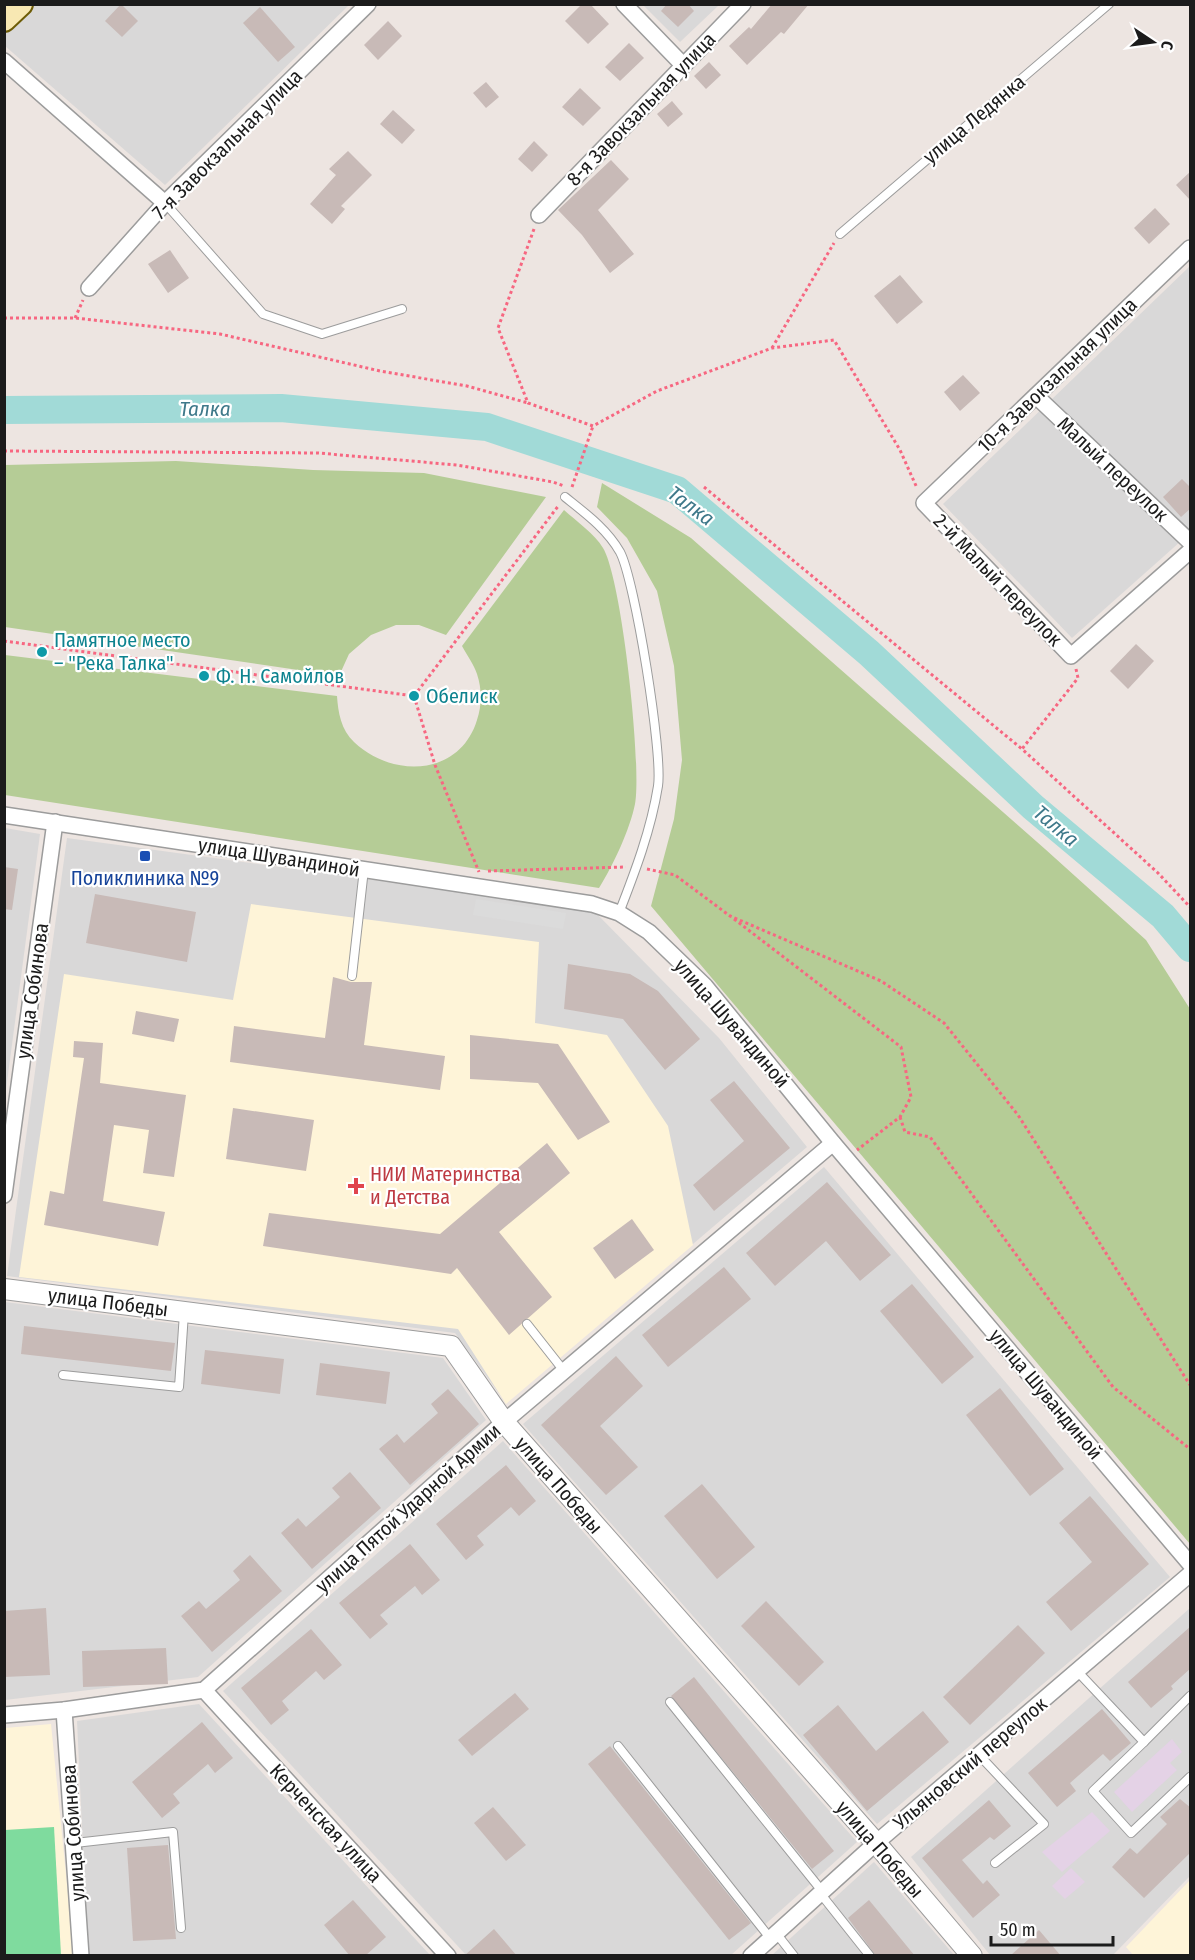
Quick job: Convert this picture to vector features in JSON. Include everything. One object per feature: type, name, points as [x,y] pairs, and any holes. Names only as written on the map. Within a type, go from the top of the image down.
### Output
[{"type":"main road","points":[[4,20],[21,4]]},
{"type":"street","name":"7-я Завокзальная улица","points":[[89,288],[165,203],[368,4]]},
{"type":"street","points":[[624,4],[683,65]]},
{"type":"street","name":"8-я Завокзальная улица","points":[[539,215],[743,4]]},
{"type":"street","points":[[4,61],[165,203]]},
{"type":"street","name":"10-я Завокзальная улица","points":[[924,503],[1191,248]]},
{"type":"street","name":"Малый переулок","points":[[1036,396],[1191,542]]},
{"type":"street","name":"2-й Малый переулок","points":[[924,503],[1071,656]]},
{"type":"street","points":[[1071,656],[1191,551]]},
{"type":"street","name":"улица Шувандиной","points":[[4,815],[592,904],[619,913],[649,932],[705,986],[833,1143],[1191,1564]]},
{"type":"street","name":"улица Собинова","points":[[4,1195],[55,822]]},
{"type":"street","name":"улица Пятой Ударной Армии","points":[[204,1690],[504,1422],[833,1143]]},
{"type":"street","name":"улица Победы","points":[[4,1289],[450,1346],[504,1422],[876,1843],[972,1956]]},
{"type":"street","name":"Ульяновский переулок","points":[[751,1956],[876,1843],[1191,1574]]},
{"type":"street","points":[[4,1715],[64,1710],[204,1690]]},
{"type":"street","name":"Керченская улица","points":[[204,1690],[448,1956]]},
{"type":"street","name":"улица Собинова","points":[[64,1710],[75,1843],[81,1956]]},
{"type":"lane","name":"улица Ледянка","points":[[840,234],[1108,4]]},
{"type":"lane","points":[[165,203],[263,314],[322,333],[402,309]]},
{"type":"lane","points":[[565,497],[601,527],[620,552],[630,582],[653,712],[659,784],[638,866],[619,913]]},
{"type":"lane","points":[[352,976],[364,869]]},
{"type":"lane","points":[[63,1375],[179,1387],[184,1312]]},
{"type":"lane","points":[[527,1324],[564,1371]]},
{"type":"lane","points":[[1078,1672],[1144,1742]]},
{"type":"lane","points":[[1191,1696],[1093,1791],[1131,1833],[1191,1777]]},
{"type":"lane","points":[[670,1702],[870,1956]]},
{"type":"lane","points":[[618,1746],[773,1936],[794,1956]]},
{"type":"lane","points":[[979,1755],[1044,1824],[995,1863]]},
{"type":"lane","points":[[75,1843],[173,1832],[181,1928]]},
{"type":"path","points":[[528,403],[498,328],[539,215]]},
{"type":"path","points":[[772,348],[840,234]]},
{"type":"path","points":[[4,318],[75,318],[220,334],[380,371],[467,386],[528,403],[593,426]]},
{"type":"path","points":[[4,451],[318,453],[457,465],[553,482],[571,489],[593,426],[657,391],[772,348],[834,340],[900,450],[924,503]]},
{"type":"path","points":[[704,486],[1022,749],[1150,865],[1191,907]]},
{"type":"path","points":[[414,696],[565,497]]},
{"type":"path","points":[[4,641],[414,696]]},
{"type":"path","points":[[1022,749],[1078,678],[1071,656]]},
{"type":"path","points":[[414,696],[435,765],[479,872],[638,866],[675,875],[901,1047],[911,1097],[900,1117],[846,1158]]},
{"type":"path","points":[[730,916],[881,981],[944,1023],[1018,1115],[1191,1385]]},
{"type":"path","points":[[900,1117],[906,1132],[930,1137],[1113,1387],[1191,1449]]},
{"type":"shaded area","points":[[33,5],[349,5],[165,185],[5,46],[5,33]]},
{"type":"shaded area","points":[[643,5],[719,5],[680,42]]},
{"type":"shaded area","points":[[1190,266],[1190,533],[1072,638],[943,504]]},
{"type":"shaded area","points":[[5,828],[40,834],[5,1097]]},
{"type":"shaded area","name":"НИИ Материнства и Детства","points":[[67,838],[593,910],[719,1038],[807,1147],[506,1403],[455,1333],[7,1276]]},
{"type":"shaded area","points":[[476,899],[566,913],[563,929],[473,915]]},
{"type":"shaded area","name":"НИИ Материнства и Детства","points":[[251,904],[539,942],[535,1023],[607,1035],[668,1126],[693,1245],[506,1404],[458,1329],[19,1277],[64,974],[233,1000]]},
{"type":"shaded area","points":[[824,1167],[1170,1577],[877,1824],[523,1424]]},
{"type":"shaded area","points":[[5,1302],[443,1358],[486,1420],[198,1677],[5,1700]]},
{"type":"shaded area","points":[[503,1441],[857,1842],[731,1955],[466,1955],[223,1691]]},
{"type":"shaded area","points":[[1190,1608],[1190,1876],[1113,1955],[990,1955],[911,1857]]},
{"type":"shaded area","points":[[199,1704],[430,1955],[88,1955],[77,1721]]},
{"type":"shaded area","points":[[51,1724],[74,1955],[5,1956],[5,1728]]},
{"type":"shaded area","points":[[1172,1739],[1182,1752],[1170,1763],[1177,1770],[1132,1812],[1114,1792]]},
{"type":"shaded area","points":[[1092,1812],[1110,1831],[1062,1872],[1042,1852]]},
{"type":"shaded area","points":[[874,1862],[954,1955],[771,1956]]},
{"type":"shaded area","points":[[1071,1868],[1085,1882],[1065,1899],[1052,1886]]},
{"type":"shaded area","points":[[1190,1880],[1190,1955],[1133,1955],[1126,1947]]},
{"type":"green space","points":[[176,461],[313,470],[424,473],[546,497],[446,635],[419,625],[396,625],[371,635],[349,654],[339,676],[5,627],[5,465]]},
{"type":"green space","points":[[602,483],[691,538],[1045,849],[1146,940],[1190,1009],[1190,1544],[651,906],[674,819],[682,760],[674,666],[657,591],[627,538],[597,507]]},
{"type":"green space","points":[[564,510],[600,543],[610,566],[623,633],[633,715],[636,753],[635,804],[620,847],[599,888],[5,795],[5,655],[337,696],[339,714],[346,732],[354,742],[370,754],[387,762],[406,766],[424,766],[441,761],[456,752],[468,739],[480,709],[479,680],[462,646]]},
{"type":"green space","points":[[54,1827],[61,1955],[5,1955],[5,1830]]},
{"type":"building","points":[[121,4],[138,21],[122,37],[105,21]]},
{"type":"building","points":[[582,4],[590,4],[609,24],[588,44],[565,21]]},
{"type":"building","points":[[667,4],[688,4],[694,11],[678,27],[661,11]]},
{"type":"building","points":[[772,4],[809,4],[784,34],[781,32],[747,65],[729,46],[749,27],[751,29]]},
{"type":"building","points":[[260,7],[295,47],[278,62],[243,23]]},
{"type":"building","points":[[388,21],[402,36],[378,60],[364,45]]},
{"type":"building","points":[[629,43],[644,58],[620,81],[605,67]]},
{"type":"building","points":[[709,62],[721,75],[706,89],[694,76]]},
{"type":"building","points":[[486,82],[499,97],[486,108],[473,93]]},
{"type":"building","points":[[580,88],[601,108],[583,126],[562,107]]},
{"type":"building","points":[[672,101],[683,114],[668,127],[657,114]]},
{"type":"building","points":[[393,110],[415,130],[402,144],[380,124]]},
{"type":"building","points":[[534,141],[548,155],[532,172],[518,159]]},
{"type":"building","points":[[348,151],[372,175],[341,206],[345,209],[332,224],[310,204],[336,175],[329,169]]},
{"type":"building","points":[[611,160],[629,179],[598,210],[634,254],[610,273],[582,235],[558,210]]},
{"type":"building","points":[[1191,171],[1191,201],[1176,185]]},
{"type":"building","points":[[1155,208],[1170,224],[1149,244],[1134,228]]},
{"type":"building","points":[[170,250],[189,278],[168,293],[148,264]]},
{"type":"building","points":[[900,275],[923,302],[897,324],[874,296]]},
{"type":"building","points":[[963,375],[980,393],[960,411],[944,392]]},
{"type":"building","points":[[1182,479],[1191,488],[1191,508],[1181,517],[1163,497]]},
{"type":"building","points":[[1136,644],[1154,661],[1128,689],[1110,671]]},
{"type":"building","points":[[4,867],[18,869],[12,910],[4,909]]},
{"type":"building","points":[[95,894],[196,912],[187,962],[86,943]]},
{"type":"building","points":[[568,964],[630,974],[658,991],[700,1039],[665,1070],[623,1019],[564,1009]]},
{"type":"building","points":[[333,977],[351,982],[372,982],[364,1045],[445,1056],[440,1090],[230,1062],[234,1026],[325,1038]]},
{"type":"building","points":[[136,1011],[179,1019],[174,1042],[132,1034]]},
{"type":"building","points":[[470,1035],[558,1044],[610,1122],[578,1140],[538,1083],[470,1079]]},
{"type":"building","points":[[74,1041],[103,1043],[100,1083],[186,1095],[174,1177],[143,1173],[149,1130],[114,1125],[103,1201],[165,1212],[158,1246],[44,1225],[50,1191],[64,1194],[84,1058],[73,1057]]},
{"type":"building","points":[[734,1081],[790,1148],[714,1211],[693,1185],[744,1141],[710,1100]]},
{"type":"building","points":[[233,1108],[314,1120],[306,1171],[226,1159]]},
{"type":"building","points":[[547,1143],[570,1173],[499,1232],[552,1297],[509,1335],[457,1268],[451,1274],[263,1246],[269,1213],[440,1234]]},
{"type":"building","points":[[827,1182],[891,1255],[860,1281],[826,1241],[775,1286],[746,1253]]},
{"type":"building","points":[[632,1219],[654,1250],[615,1279],[593,1248]]},
{"type":"building","points":[[724,1267],[751,1299],[668,1367],[642,1335]]},
{"type":"building","points":[[912,1284],[974,1357],[942,1384],[880,1311]]},
{"type":"building","points":[[24,1326],[175,1343],[171,1371],[21,1354]]},
{"type":"building","points":[[205,1350],[284,1359],[280,1394],[201,1384]]},
{"type":"building","points":[[616,1356],[643,1386],[600,1426],[638,1467],[606,1495],[541,1425]]},
{"type":"building","points":[[320,1363],[390,1372],[386,1404],[316,1395]]},
{"type":"building","points":[[1000,1388],[1064,1469],[1030,1496],[966,1415]]},
{"type":"building","points":[[448,1389],[479,1424],[410,1485],[379,1449],[397,1434],[404,1443],[438,1413],[431,1404]]},
{"type":"building","points":[[506,1465],[536,1501],[519,1516],[511,1507],[477,1536],[484,1545],[466,1560],[436,1524]]},
{"type":"building","points":[[350,1472],[381,1508],[312,1569],[281,1533],[298,1518],[306,1527],[340,1497],[332,1488]]},
{"type":"building","points":[[702,1484],[755,1547],[717,1579],[664,1516]]},
{"type":"building","points":[[1090,1496],[1149,1564],[1071,1631],[1046,1602],[1092,1562],[1059,1523]]},
{"type":"building","points":[[410,1544],[440,1580],[422,1595],[415,1586],[380,1615],[388,1624],[370,1639],[339,1603]]},
{"type":"building","points":[[250,1555],[282,1591],[212,1652],[181,1616],[199,1601],[206,1609],[240,1580],[233,1571]]},
{"type":"building","points":[[766,1601],[824,1662],[799,1686],[741,1626]]},
{"type":"building","points":[[46,1608],[50,1675],[4,1677],[4,1611]]},
{"type":"building","points":[[1018,1625],[1045,1653],[970,1725],[943,1697]]},
{"type":"building","points":[[1191,1626],[1191,1668],[1171,1686],[1173,1689],[1151,1708],[1128,1682]]},
{"type":"building","points":[[311,1629],[342,1665],[324,1680],[316,1671],[282,1701],[289,1710],[271,1725],[241,1688]]},
{"type":"building","points":[[166,1648],[168,1684],[83,1687],[82,1651]]},
{"type":"building","points":[[694,1677],[834,1851],[812,1869],[671,1696]]},
{"type":"building","points":[[515,1693],[529,1709],[472,1756],[458,1740]]},
{"type":"building","points":[[838,1705],[876,1751],[923,1711],[949,1742],[867,1811],[803,1735]]},
{"type":"building","points":[[1102,1709],[1131,1743],[1110,1761],[1103,1754],[1070,1783],[1076,1791],[1057,1807],[1028,1773]]},
{"type":"building","points":[[202,1722],[233,1758],[215,1773],[208,1764],[173,1794],[180,1803],[162,1818],[132,1782]]},
{"type":"building","points":[[610,1746],[751,1923],[729,1940],[588,1764]]},
{"type":"building","points":[[1180,1799],[1191,1808],[1191,1852],[1144,1898],[1112,1867],[1130,1848],[1137,1854],[1167,1824],[1160,1817]]},
{"type":"building","points":[[989,1800],[1011,1826],[994,1840],[990,1837],[962,1860],[983,1884],[987,1880],[1000,1895],[973,1918],[922,1858]]},
{"type":"building","points":[[493,1807],[526,1845],[506,1861],[474,1823]]},
{"type":"building","points":[[168,1845],[176,1939],[133,1941],[127,1848]]},
{"type":"building","points":[[353,1900],[386,1937],[365,1956],[350,1956],[324,1925]]},
{"type":"building","points":[[869,1900],[915,1956],[876,1956],[848,1918]]},
{"type":"building","points":[[494,1929],[517,1956],[464,1956]]},
{"type":"building","points":[[1039,1930],[1061,1956],[1010,1956]]},
{"type":"waterway","name":"Талка","points":[[4,410],[281,408],[487,427],[677,490],[869,653],[1033,807],[1163,916],[1190,948]]},
{"type":"place","name":"Памятное место – \"Река Талка\"","points":[[42,652]]},
{"type":"place","name":"Ф. Н. Самойлов","points":[[204,676]]},
{"type":"place","name":"Обелиск","points":[[414,696]]},
{"type":"place","name":"Поликлиника №9","points":[[145,856]]},
{"type":"place","name":"НИИ Материнства и Детства","points":[[356,1186]]}]
